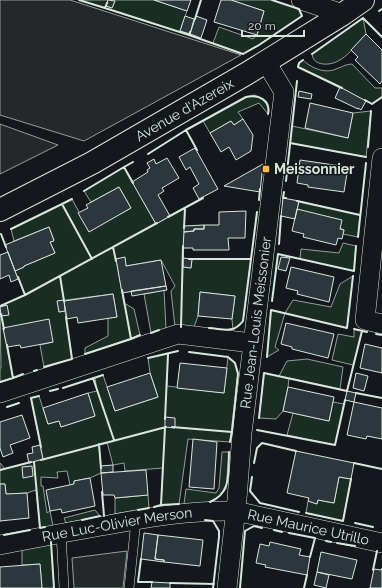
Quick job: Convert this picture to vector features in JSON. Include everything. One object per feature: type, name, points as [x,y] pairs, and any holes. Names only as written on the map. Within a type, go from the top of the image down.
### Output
[{"type":"main road","name":"Avenue d'Azereix","points":[[0,210],[92,163],[266,62],[363,0]]},
{"type":"street","points":[[302,0],[343,14]]},
{"type":"street","name":"Rue Jean-Louis Meissonier","points":[[227,588],[252,343],[284,92],[266,62]]},
{"type":"street","points":[[382,158],[365,320],[382,324]]},
{"type":"street","points":[[0,393],[178,334],[252,343]]},
{"type":"street","name":"Rue Luc-Olivier Merson","points":[[0,545],[136,520],[197,511],[235,511]]},
{"type":"street","name":"Rue Maurice Utrillo","points":[[235,511],[382,542]]},
{"type":"lane","points":[[129,588],[136,520]]},
{"type":"lane","points":[[61,534],[64,588]]},
{"type":"green space","points":[[79,0],[108,0],[106,6],[112,8],[115,1],[113,0],[154,0],[187,11],[180,31],[190,34],[189,35]]},
{"type":"green space","points":[[231,0],[272,0],[299,9],[302,16],[243,54],[213,43],[219,27],[253,39],[257,35],[264,11]]},
{"type":"green space","points":[[363,18],[366,34],[347,55],[330,64],[321,64],[314,60],[312,54]]},
{"type":"green space","points":[[303,60],[314,68],[327,71],[352,64],[375,88],[382,88],[382,97],[372,104],[298,67],[299,63]]},
{"type":"green space","points":[[254,95],[261,98],[268,104],[268,114],[259,103],[238,112],[243,119],[234,125],[231,121],[210,133],[203,121],[246,97]]},
{"type":"green space","points":[[371,111],[366,157],[290,143],[292,126],[348,138],[353,113]]},
{"type":"green space","points":[[124,167],[156,224],[185,208],[183,267],[191,268],[192,259],[251,259],[243,321],[233,330],[232,319],[235,296],[200,292],[198,316],[194,327],[175,327],[171,291],[175,286],[161,260],[126,266],[125,258],[116,259],[124,303],[134,309],[140,335],[85,354],[85,348],[108,336],[108,318],[117,317],[113,294],[58,301],[59,312],[65,311],[72,359],[44,367],[40,345],[53,342],[3,328],[13,378],[0,382],[0,308],[1,316],[7,305],[0,306],[25,295],[15,271],[55,253],[50,242],[54,240],[49,227],[14,241],[11,229],[72,199],[89,231],[131,208],[119,187],[91,202],[84,191]]},
{"type":"green space","points":[[299,201],[360,215],[358,237],[343,234],[344,230],[297,209]]},
{"type":"green space","points":[[343,243],[356,246],[354,271],[300,259],[301,249],[339,253]]},
{"type":"green space","points":[[353,276],[347,328],[285,313],[293,300],[331,307],[340,284]]},
{"type":"green space","points":[[164,290],[166,329],[151,333],[144,294]]},
{"type":"green space","points":[[271,310],[285,313],[275,347],[279,350],[267,357]]},
{"type":"green space","points":[[354,329],[362,331],[353,365],[332,360],[338,334],[354,337]]},
{"type":"green space","points":[[168,354],[167,386],[224,393],[228,357],[235,363],[238,372],[230,442],[188,439],[179,504],[161,505],[163,468],[125,471],[124,463],[113,465],[107,442],[99,444],[101,473],[90,478],[74,481],[74,484],[70,485],[67,471],[57,472],[58,478],[41,477],[41,486],[43,486],[47,513],[50,511],[53,526],[40,528],[36,490],[27,493],[6,494],[5,484],[0,484],[0,463],[5,469],[43,459],[31,398],[39,396],[48,424],[59,421],[61,427],[95,416],[88,393],[97,391],[95,378],[103,375],[115,411],[158,397],[150,373],[148,358]]},
{"type":"green space","points":[[307,359],[343,367],[340,389],[289,378],[283,411],[276,419],[259,418],[264,373],[279,376],[287,361]]},
{"type":"green space","points":[[333,402],[344,404],[335,445],[287,435],[293,413],[329,421]]},
{"type":"green space","points":[[222,452],[229,452],[226,489],[220,496],[207,503],[184,504],[186,489],[216,493],[219,488]]},
{"type":"green space","points":[[339,477],[351,479],[343,521],[306,513],[308,501],[317,504],[318,500],[334,503]]},
{"type":"green space","points":[[148,495],[149,508],[115,514],[115,498]]},
{"type":"green space","points":[[95,510],[100,516],[66,523],[64,518]]},
{"type":"green space","points":[[51,542],[54,588],[42,588],[40,564],[22,565],[22,548]]},
{"type":"shaded area","points":[[0,0],[70,0],[241,55],[84,141],[0,115]]},
{"type":"shaded area","points":[[0,124],[58,145],[0,174]]},
{"type":"shaded area","points":[[127,551],[123,588],[74,588],[72,558]]},
{"type":"building","points":[[108,0],[115,1],[112,8],[106,6]]},
{"type":"building","points":[[154,0],[191,0],[187,11]]},
{"type":"building","points":[[221,0],[231,0],[264,11],[257,35],[214,22]]},
{"type":"building","points":[[185,16],[194,19],[190,34],[180,31]]},
{"type":"building","points":[[196,16],[207,20],[201,38],[190,34]]},
{"type":"building","points":[[366,34],[382,50],[382,81],[380,84],[355,60],[358,57],[351,50]]},
{"type":"building","points":[[340,87],[366,101],[361,110],[335,98]]},
{"type":"building","points":[[299,91],[312,94],[311,99],[298,97]]},
{"type":"building","points":[[310,103],[353,113],[348,138],[305,128]]},
{"type":"building","points":[[243,119],[253,135],[251,151],[236,160],[229,147],[221,152],[210,133],[231,121],[234,125]]},
{"type":"building","points":[[195,148],[218,189],[199,199],[193,188],[199,184],[190,167],[186,170],[179,157]]},
{"type":"building","points":[[167,158],[179,178],[162,188],[164,191],[158,195],[170,216],[156,224],[132,182],[148,172],[147,170],[150,168],[147,163],[154,159],[156,164]]},
{"type":"building","points":[[300,160],[348,167],[344,192],[308,187],[308,185],[297,183]]},
{"type":"building","points":[[263,164],[260,192],[224,186]]},
{"type":"building","points":[[119,187],[131,208],[89,232],[78,213],[88,208],[86,205]]},
{"type":"building","points":[[283,198],[299,201],[295,219],[281,216]]},
{"type":"building","points":[[297,209],[342,220],[340,229],[344,230],[342,239],[338,238],[336,245],[303,237],[304,234],[292,231]]},
{"type":"building","points":[[246,211],[245,238],[228,238],[229,250],[193,250],[193,248],[183,248],[184,232],[194,231],[194,229],[204,229],[204,225],[219,225],[219,212]]},
{"type":"building","points":[[204,225],[204,229],[194,229],[194,231],[184,232],[184,226]]},
{"type":"building","points":[[49,227],[54,241],[50,242],[55,253],[15,271],[5,245]]},
{"type":"building","points":[[8,252],[18,279],[11,282],[9,275],[0,279],[0,255]]},
{"type":"building","points":[[125,257],[126,266],[161,260],[166,286],[122,293],[116,259]]},
{"type":"building","points":[[281,257],[290,258],[286,271],[278,269]]},
{"type":"building","points":[[183,258],[192,259],[191,268],[183,267]]},
{"type":"building","points":[[291,267],[334,277],[329,302],[297,294],[298,291],[286,288]]},
{"type":"building","points":[[166,286],[167,290],[132,296],[131,291]]},
{"type":"building","points":[[200,292],[235,296],[232,319],[198,316]]},
{"type":"building","points":[[113,294],[117,317],[78,323],[77,317],[67,319],[64,301]]},
{"type":"building","points":[[64,300],[65,311],[59,312],[57,301]]},
{"type":"building","points":[[7,305],[9,315],[1,316],[0,307]]},
{"type":"building","points":[[49,319],[53,342],[21,348],[20,345],[7,347],[3,328]]},
{"type":"building","points":[[286,323],[334,334],[328,358],[292,349],[292,347],[281,344]]},
{"type":"building","points":[[365,344],[382,348],[382,373],[360,368]]},
{"type":"building","points":[[180,363],[227,368],[224,393],[177,388]]},
{"type":"building","points":[[150,373],[158,397],[115,411],[107,387]]},
{"type":"building","points":[[356,373],[368,376],[364,391],[353,388]]},
{"type":"building","points":[[288,387],[334,397],[329,421],[283,411]]},
{"type":"building","points":[[347,391],[356,393],[354,402],[345,400]]},
{"type":"building","points":[[88,393],[95,416],[61,427],[59,421],[48,424],[43,408]]},
{"type":"building","points":[[354,402],[382,408],[382,439],[367,436],[366,439],[347,435]]},
{"type":"building","points":[[22,415],[30,438],[10,445],[13,453],[3,457],[0,448],[0,422]]},
{"type":"building","points":[[165,417],[175,418],[175,428],[165,427]]},
{"type":"building","points":[[193,439],[217,442],[214,489],[189,487]]},
{"type":"building","points":[[40,445],[43,459],[29,463],[27,454],[33,453],[32,447]]},
{"type":"building","points":[[296,451],[354,463],[351,479],[339,477],[334,503],[318,500],[317,504],[308,501],[309,498],[287,493]]},
{"type":"building","points":[[113,465],[113,472],[101,473],[101,466]]},
{"type":"building","points":[[32,466],[33,476],[23,478],[22,467]]},
{"type":"building","points":[[146,470],[148,495],[115,498],[114,495],[103,495],[101,473]]},
{"type":"building","points":[[90,478],[95,506],[62,513],[61,509],[50,511],[46,490],[74,484],[74,481]]},
{"type":"building","points":[[0,484],[5,484],[6,494],[27,493],[29,518],[0,521]]},
{"type":"building","points":[[144,533],[158,535],[155,559],[164,560],[164,562],[141,559]]},
{"type":"building","points":[[158,535],[203,540],[200,566],[164,562],[164,560],[155,559]]},
{"type":"building","points":[[270,542],[301,549],[299,555],[310,557],[307,575],[265,567],[266,565],[256,563],[260,544],[269,546]]},
{"type":"building","points":[[321,552],[357,560],[352,579],[317,572]]},
{"type":"building","points":[[40,564],[42,588],[0,588],[0,567]]},
{"type":"building","points":[[382,568],[382,588],[370,588],[374,569],[381,570]]},
{"type":"building","points":[[317,572],[329,575],[326,588],[314,585]]},
{"type":"building","points":[[152,582],[170,583],[170,588],[151,588]]},
{"type":"wall","points":[[79,0],[105,8]]},
{"type":"wall","points":[[195,19],[201,0]]},
{"type":"wall","points":[[190,32],[189,35],[243,54],[302,16],[299,9],[272,0]]},
{"type":"wall","points":[[107,3],[105,8],[189,35]]},
{"type":"wall","points":[[312,54],[363,18],[382,37]]},
{"type":"wall","points":[[303,60],[299,63],[298,67],[342,88]]},
{"type":"wall","points":[[286,181],[297,81]]},
{"type":"wall","points":[[186,130],[246,97],[251,96],[259,97],[266,102],[268,105],[268,114]]},
{"type":"wall","points":[[365,100],[372,104],[382,97]]},
{"type":"wall","points":[[368,147],[371,111]]},
{"type":"wall","points":[[148,154],[186,130],[197,150]]},
{"type":"wall","points":[[290,143],[366,157]]},
{"type":"wall","points":[[124,167],[133,162]]},
{"type":"wall","points":[[358,237],[366,163]]},
{"type":"wall","points":[[84,191],[124,167],[133,183]]},
{"type":"wall","points":[[259,200],[260,189]]},
{"type":"wall","points":[[284,192],[283,198],[286,198]]},
{"type":"wall","points":[[168,217],[203,198]]},
{"type":"wall","points":[[72,199],[62,204],[92,259]]},
{"type":"wall","points":[[297,201],[360,215]]},
{"type":"wall","points":[[11,229],[62,204]]},
{"type":"wall","points":[[184,228],[185,208]]},
{"type":"wall","points":[[189,259],[251,259],[257,212]]},
{"type":"wall","points":[[279,244],[281,216]]},
{"type":"wall","points":[[0,306],[25,295],[157,223]]},
{"type":"wall","points":[[1,234],[6,247]]},
{"type":"wall","points":[[181,327],[183,246]]},
{"type":"wall","points":[[272,301],[278,254],[354,271],[356,246]]},
{"type":"wall","points":[[113,247],[116,261]]},
{"type":"wall","points":[[209,328],[228,330],[236,328],[243,321],[251,259]]},
{"type":"wall","points":[[60,276],[64,301]]},
{"type":"wall","points":[[267,357],[271,310],[347,328],[353,276]]},
{"type":"wall","points":[[18,277],[25,295]]},
{"type":"wall","points":[[122,290],[131,339],[140,335]]},
{"type":"wall","points":[[1,314],[4,329]]},
{"type":"wall","points":[[44,367],[72,359],[66,317]]},
{"type":"wall","points":[[354,329],[367,332]]},
{"type":"wall","points":[[151,333],[159,330]]},
{"type":"wall","points":[[259,418],[264,373],[347,391],[362,331]]},
{"type":"wall","points":[[376,334],[382,335]]},
{"type":"wall","points":[[85,354],[131,339]]},
{"type":"wall","points":[[7,345],[13,378],[23,374]]},
{"type":"wall","points":[[148,358],[178,351]]},
{"type":"wall","points":[[189,352],[228,357],[235,363],[238,374],[232,432]]},
{"type":"wall","points":[[165,419],[168,354]]},
{"type":"wall","points":[[63,388],[103,375]]},
{"type":"wall","points":[[0,382],[13,378]]},
{"type":"wall","points":[[93,378],[114,440]]},
{"type":"wall","points":[[50,391],[58,389]]},
{"type":"wall","points":[[356,393],[382,398]]},
{"type":"wall","points":[[39,396],[31,398],[41,447]]},
{"type":"wall","points":[[257,430],[335,445],[345,400]]},
{"type":"wall","points":[[7,407],[19,403]]},
{"type":"wall","points":[[154,507],[161,505],[165,427]]},
{"type":"wall","points":[[41,460],[166,427]]},
{"type":"wall","points":[[172,427],[232,432],[230,442]]},
{"type":"wall","points":[[254,463],[257,448],[262,443],[296,451]]},
{"type":"wall","points":[[99,444],[101,468]]},
{"type":"wall","points":[[210,502],[217,498],[225,487],[228,474],[229,452]]},
{"type":"wall","points":[[0,470],[31,462]]},
{"type":"wall","points":[[34,462],[40,528],[45,527]]},
{"type":"wall","points":[[354,463],[382,469]]},
{"type":"wall","points":[[252,477],[250,491],[260,503],[299,512]]},
{"type":"wall","points":[[306,513],[343,521],[351,479]]},
{"type":"wall","points":[[102,492],[104,516]]},
{"type":"wall","points":[[161,505],[179,504]]},
{"type":"wall","points":[[138,510],[149,508]]},
{"type":"wall","points":[[82,520],[100,516]]},
{"type":"wall","points":[[205,520],[213,521],[219,531],[213,588]]},
{"type":"wall","points":[[355,523],[373,527]]},
{"type":"wall","points":[[240,588],[245,531],[254,526],[262,528]]},
{"type":"wall","points":[[4,535],[30,530]]},
{"type":"wall","points":[[274,530],[282,532]]},
{"type":"wall","points":[[289,533],[315,538],[310,557]]},
{"type":"wall","points":[[326,541],[331,542]]},
{"type":"wall","points":[[51,542],[54,588]]},
{"type":"wall","points":[[337,543],[355,546]]},
{"type":"wall","points":[[373,570],[377,551]]},
{"type":"wall","points":[[141,559],[138,582],[152,582]]},
{"type":"wall","points":[[304,588],[307,575]]},
{"type":"wall","points":[[170,583],[214,584]]},
{"type":"place","name":"Meissonnier","points":[[266,169]]}]
